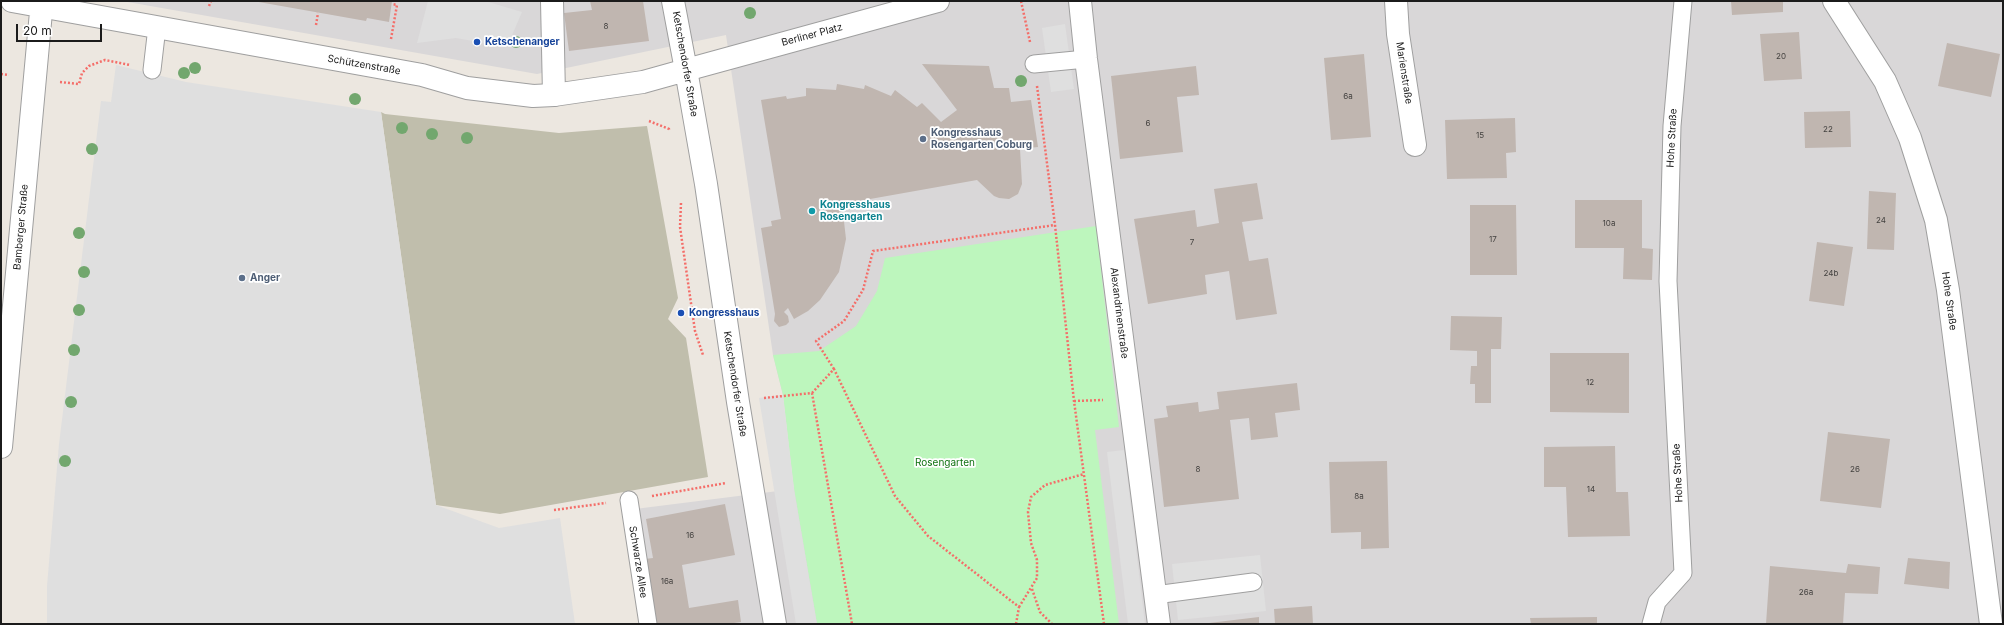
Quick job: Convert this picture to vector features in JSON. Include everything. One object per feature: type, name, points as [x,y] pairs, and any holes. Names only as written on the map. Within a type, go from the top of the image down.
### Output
[{"type":"street","name":"Schützenstraße","points":[[12,1],[42,4],[157,28],[422,75],[468,88],[533,96],[554,95],[643,82],[686,70]]},
{"type":"street","points":[[552,1],[554,95]]},
{"type":"street","name":"Ketschendorfer Straße","points":[[673,1],[706,184],[738,402],[775,624]]},
{"type":"street","name":"Berliner Platz","points":[[686,70],[938,1]]},
{"type":"street","name":"Alexandrinenstraße","points":[[1080,1],[1086,59],[1159,624]]},
{"type":"street","name":"Marienstraße","points":[[1396,1],[1398,34],[1415,145]]},
{"type":"street","name":"Hohe Straße","points":[[1834,1],[1885,82],[1910,138],[1936,220],[1948,290],[1991,624]]},
{"type":"street","name":"Bamberger Straße","points":[[1,447],[42,4]]},
{"type":"lane","name":"Hohe Straße","points":[[1651,624],[1657,602],[1683,573],[1668,281],[1672,126],[1683,1]]},
{"type":"lane","points":[[152,70],[157,28]]},
{"type":"lane","points":[[1034,64],[1086,59]]},
{"type":"lane","name":"Schwarze Allee","points":[[629,500],[648,624]]},
{"type":"lane","points":[[1155,595],[1253,582]]},
{"type":"path","points":[[209,6],[211,1]]},
{"type":"path","points":[[1021,1],[1034,64],[1055,225],[1074,401],[1104,624]]},
{"type":"path","points":[[391,39],[397,5],[392,4]]},
{"type":"path","points":[[316,24],[318,13]]},
{"type":"path","points":[[79,84],[82,73],[89,66],[105,60],[152,70]]},
{"type":"path","points":[[649,121],[669,129]]},
{"type":"path","points":[[1019,607],[928,536],[896,496],[834,369],[816,341],[844,321],[863,290],[874,251],[1055,225]]},
{"type":"path","points":[[738,402],[812,392],[834,369]]},
{"type":"path","points":[[812,392],[852,624]]},
{"type":"path","points":[[1016,624],[1019,607],[1037,578],[1037,560],[1031,543],[1028,512],[1031,497],[1045,485],[1084,474]]},
{"type":"path","points":[[1032,588],[1040,612],[1052,624]]},
{"type":"shaded area","points":[[122,1],[2003,1],[2003,624],[652,624],[635,509],[794,489],[783,395],[773,355],[726,35],[537,74]]},
{"type":"shaded area","points":[[428,1],[485,1],[522,12],[507,47],[456,38],[417,43]]},
{"type":"shaded area","points":[[1065,24],[1074,89],[1051,92],[1042,28]]},
{"type":"shaded area","name":"Anger","points":[[116,65],[186,82],[381,112],[436,505],[499,528],[560,518],[575,624],[47,624],[47,586],[59,444],[101,101],[111,102]]},
{"type":"shaded area","points":[[381,112],[385,114],[559,133],[647,126],[678,298],[668,319],[686,338],[708,477],[500,514],[436,505]]},
{"type":"shaded area","points":[[783,395],[794,489],[817,624],[796,624],[759,398]]},
{"type":"shaded area","points":[[1124,450],[1145,624],[1128,624],[1107,452]]},
{"type":"shaded area","points":[[1260,555],[1266,611],[1178,620],[1172,564]]},
{"type":"green space","name":"Rosengarten","points":[[1096,226],[1119,427],[1095,430],[1119,624],[817,624],[794,489],[783,395],[773,355],[819,351],[856,326],[877,291],[885,258]]},
{"type":"building","points":[[253,1],[392,1],[389,22],[367,18],[366,21]]},
{"type":"building","points":[[590,1],[643,1],[649,41],[569,51],[564,13],[592,10]]},
{"type":"building","points":[[1731,1],[1783,1],[1783,12],[1732,15]]},
{"type":"building","points":[[1799,32],[1802,79],[1764,81],[1760,34]]},
{"type":"building","points":[[1947,43],[2000,54],[1991,97],[1938,86]]},
{"type":"building","points":[[1364,54],[1371,137],[1331,140],[1324,58]]},
{"type":"building","name":"Kongresshaus Rosengarten","points":[[922,64],[989,66],[994,88],[1009,88],[1011,102],[1031,100],[1038,147],[1020,149],[1022,184],[1018,194],[1009,199],[999,198],[994,196],[977,180],[842,204],[846,239],[839,272],[820,300],[808,311],[794,319],[788,308],[784,312],[788,316],[789,322],[786,325],[779,327],[774,321],[775,314],[761,228],[772,226],[771,221],[781,219],[761,100],[786,96],[787,99],[806,96],[806,88],[836,90],[837,84],[864,89],[865,85],[891,96],[895,90],[917,107],[922,103],[941,122],[957,110]]},
{"type":"building","points":[[1196,66],[1199,95],[1177,97],[1183,152],[1120,159],[1111,76]]},
{"type":"building","points":[[1850,111],[1851,147],[1805,148],[1804,112]]},
{"type":"building","points":[[1515,118],[1516,152],[1506,153],[1507,178],[1447,179],[1445,120]]},
{"type":"building","points":[[1257,183],[1263,219],[1242,222],[1249,261],[1268,258],[1277,314],[1236,320],[1229,271],[1205,275],[1207,294],[1148,304],[1134,219],[1195,210],[1197,227],[1219,223],[1214,189]]},
{"type":"building","points":[[1869,191],[1896,193],[1894,250],[1867,249]]},
{"type":"building","points":[[1575,200],[1642,200],[1642,248],[1653,249],[1652,280],[1623,279],[1624,248],[1575,248]]},
{"type":"building","points":[[1470,205],[1516,205],[1517,275],[1470,275]]},
{"type":"building","points":[[1817,242],[1853,247],[1844,306],[1809,301]]},
{"type":"building","points":[[1451,316],[1502,317],[1501,349],[1491,349],[1491,403],[1475,403],[1475,384],[1470,384],[1471,366],[1477,366],[1477,351],[1450,350]]},
{"type":"building","points":[[1550,353],[1629,353],[1629,413],[1550,412]]},
{"type":"building","points":[[1297,383],[1300,410],[1275,413],[1278,437],[1251,440],[1249,418],[1230,420],[1239,499],[1164,507],[1154,419],[1168,417],[1166,406],[1198,402],[1199,412],[1219,409],[1217,392]]},
{"type":"building","points":[[1828,432],[1890,439],[1881,508],[1820,501]]},
{"type":"building","points":[[1615,446],[1616,492],[1628,492],[1630,536],[1568,537],[1566,487],[1544,487],[1544,447]]},
{"type":"building","points":[[1387,461],[1389,548],[1361,549],[1361,532],[1331,533],[1329,462]]},
{"type":"building","points":[[725,504],[735,555],[682,565],[689,608],[738,600],[741,622],[727,624],[656,624],[645,559],[653,558],[646,519]]},
{"type":"building","points":[[1908,558],[1950,562],[1949,589],[1904,584]]},
{"type":"building","points":[[1848,564],[1880,567],[1878,594],[1845,593],[1843,624],[1766,624],[1770,566],[1846,573]]},
{"type":"building","points":[[1312,606],[1313,624],[1275,624],[1274,609]]},
{"type":"building","points":[[1259,617],[1259,624],[1209,624],[1209,623]]},
{"type":"building","points":[[1597,617],[1597,624],[1531,624],[1530,618]]},
{"type":"place","name":"Ketschenanger","points":[[477,42]]},
{"type":"place","name":"Kongresshaus Rosengarten Coburg","points":[[923,139]]},
{"type":"place","name":"Kongresshaus Rosengarten","points":[[812,211]]},
{"type":"place","name":"Anger","points":[[242,278]]},
{"type":"place","name":"Kongresshaus","points":[[681,313]]}]
